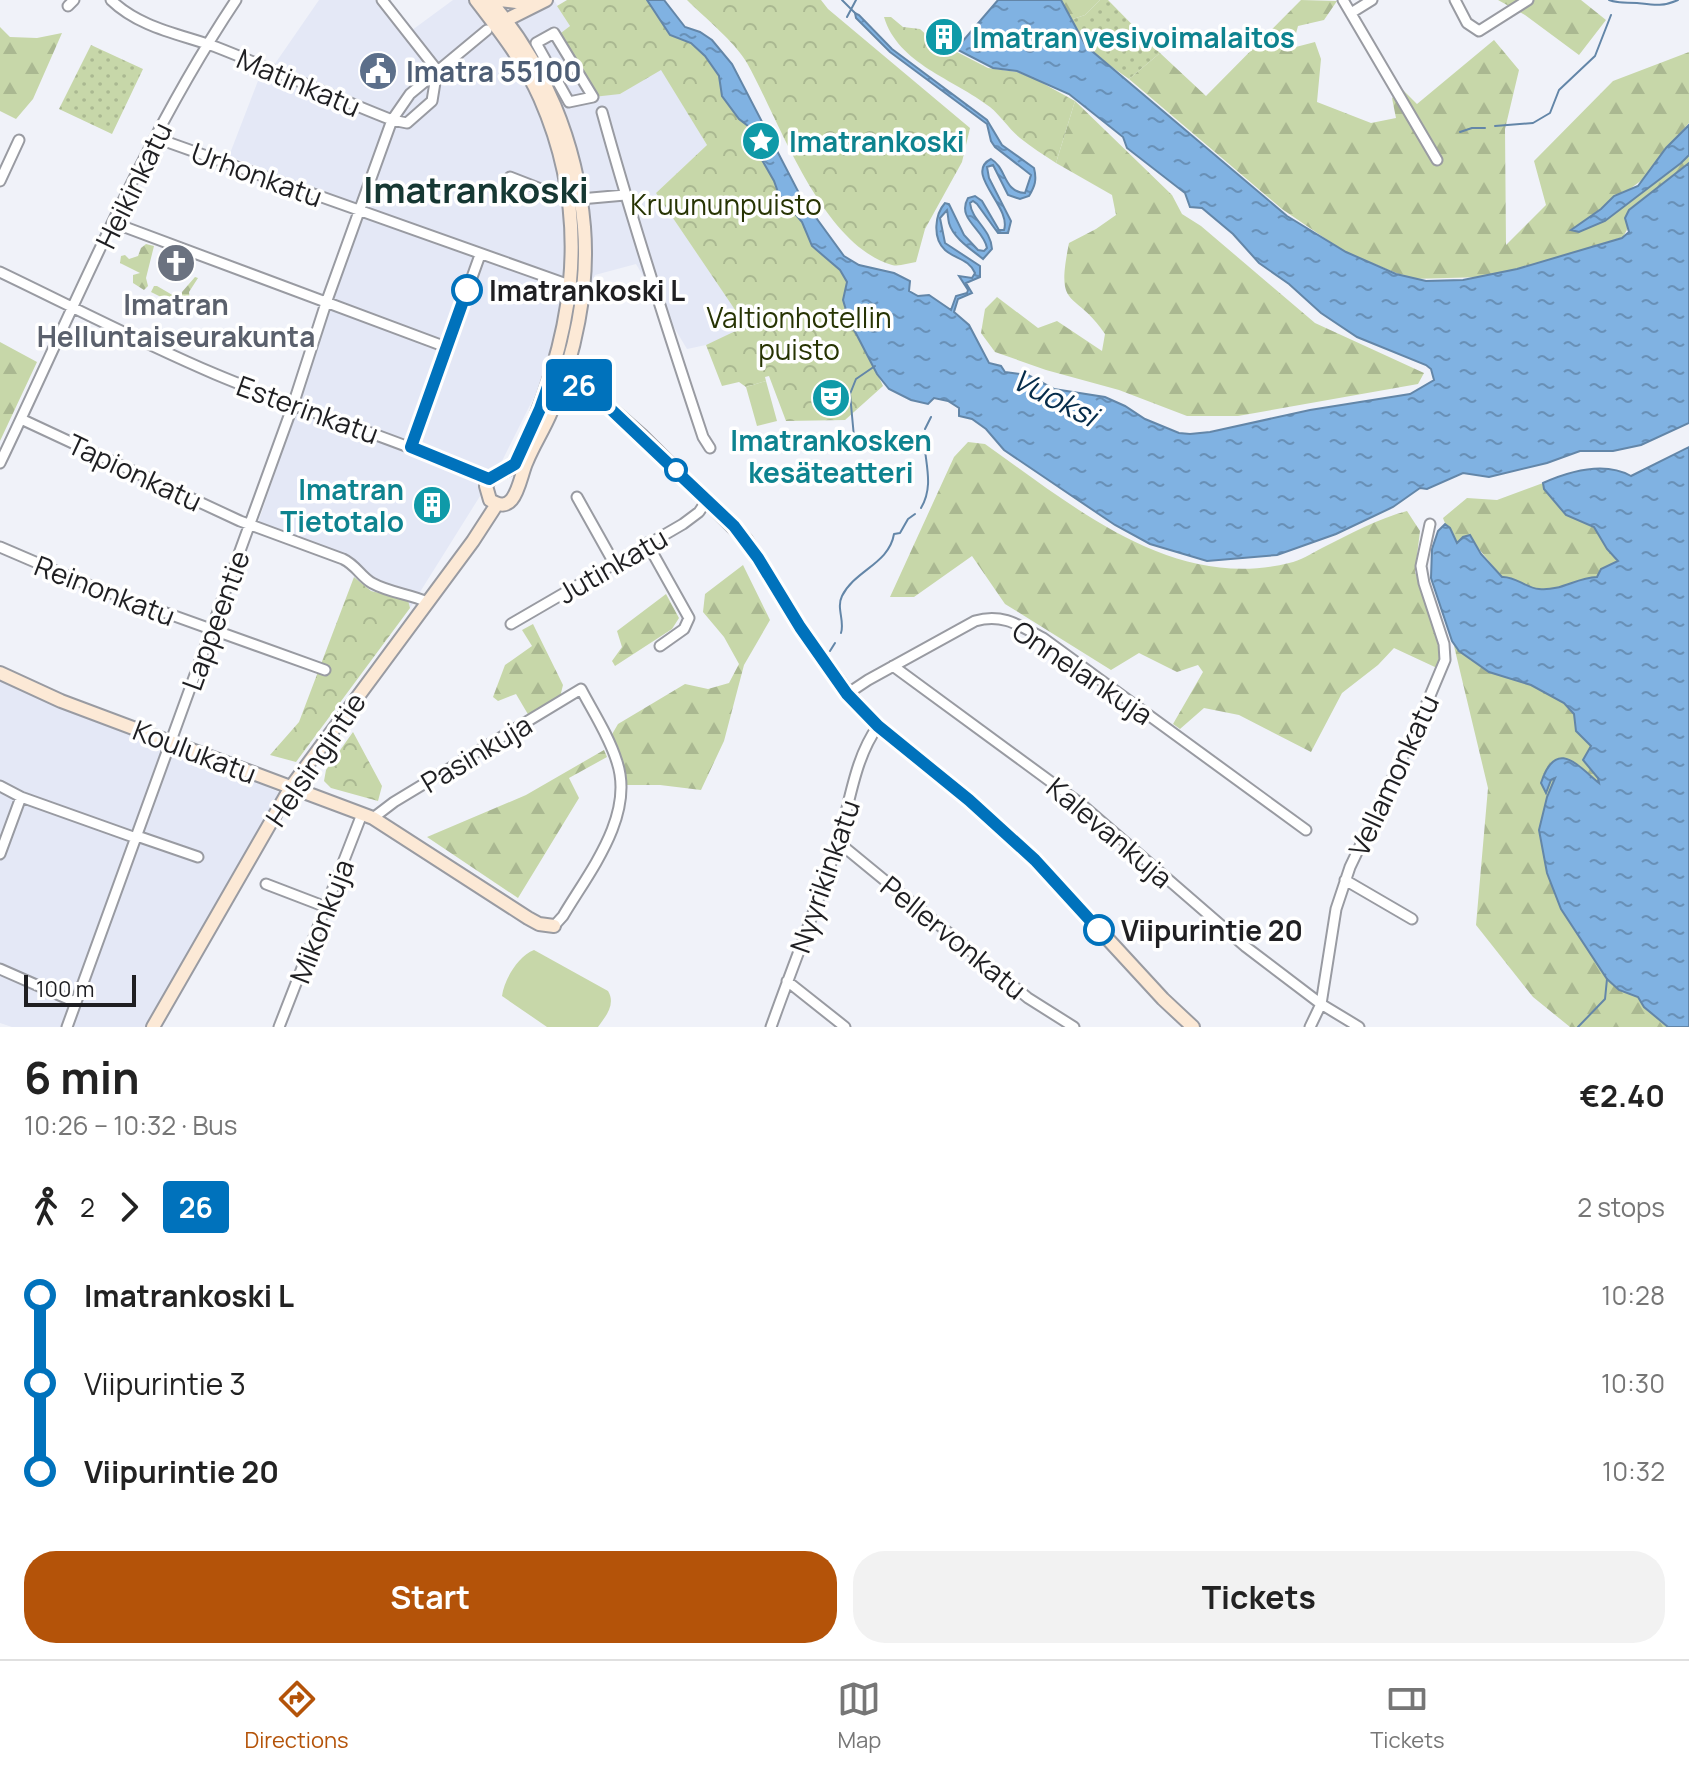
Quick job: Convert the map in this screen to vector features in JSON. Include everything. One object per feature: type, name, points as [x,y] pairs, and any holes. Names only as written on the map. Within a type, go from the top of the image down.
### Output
[{"type":"main road","points":[[476,0],[496,25],[530,56],[549,92],[566,138],[574,200],[573,265],[577,288],[558,377],[514,500],[497,504],[487,493],[489,479],[494,474],[512,476],[518,487]]},
{"type":"main road","points":[[489,0],[496,25]]},
{"type":"main road","points":[[500,0],[540,2]]},
{"type":"main road","points":[[496,25],[540,2]]},
{"type":"main road","points":[[504,473],[515,464],[558,377]]},
{"type":"main road","points":[[558,377],[587,389],[600,399],[707,500],[746,540],[800,627],[847,694],[878,726],[969,800],[1035,860],[1163,999],[1193,1027]]},
{"type":"main road","name":"Helsingintie","points":[[153,1027],[291,787],[497,504]]},
{"type":"main road","name":"Koulukatu","points":[[0,673],[61,701],[367,816],[528,918],[554,926]]},
{"type":"street","name":"Matinkatu","points":[[111,0],[147,24],[207,44],[392,120]]},
{"type":"street","name":"Heikinkatu","points":[[0,463],[156,138],[207,44],[236,0]]},
{"type":"street","points":[[382,0],[437,70],[432,101],[407,123],[392,120]]},
{"type":"street","points":[[1343,0],[1437,160]]},
{"type":"street","points":[[1351,13],[1372,0]]},
{"type":"street","points":[[1455,0],[1467,23],[1479,31],[1528,0]]},
{"type":"street","name":"Lappeentie","points":[[67,1027],[293,405],[392,120],[410,94],[496,25]]},
{"type":"street","points":[[554,33],[593,97],[569,102],[536,43],[554,33]]},
{"type":"street","points":[[602,112],[625,195],[701,431],[710,448]]},
{"type":"street","name":"Urhonkatu","points":[[156,138],[577,288]]},
{"type":"street","points":[[0,181],[19,140]]},
{"type":"street","points":[[510,177],[574,200],[625,195]]},
{"type":"street","points":[[114,223],[446,347]]},
{"type":"street","points":[[411,447],[480,255]]},
{"type":"street","name":"Esterinkatu","points":[[0,272],[213,373],[489,479]]},
{"type":"street","name":"Tapionkatu","points":[[21,419],[249,524],[343,559],[379,587],[427,602]]},
{"type":"street","points":[[701,431],[715,436]]},
{"type":"street","points":[[577,497],[614,563]]},
{"type":"street","name":"Jutinkatu","points":[[511,624],[683,524],[699,512],[707,500]]},
{"type":"street","name":"Vellamonkatu","points":[[1310,1027],[1321,1004],[1336,909],[1345,880],[1445,660],[1444,644],[1421,566],[1430,524]]},
{"type":"street","points":[[647,543],[689,618],[684,629],[660,646]]},
{"type":"street","name":"Reinonkatu","points":[[0,547],[91,586],[325,670]]},
{"type":"street","name":"Onnelankuja","points":[[847,694],[975,621],[989,617],[1014,621],[1043,638],[1306,830]]},
{"type":"street","name":"Kalevankuja","points":[[893,666],[1081,804],[1246,947],[1321,1004],[1359,1027]]},
{"type":"street","name":"Pasinkuja","points":[[367,816],[581,689],[617,761],[621,796],[612,829],[563,916],[554,926]]},
{"type":"street","name":"Nyyrikinkatu","points":[[771,1027],[838,842],[859,764],[869,738],[878,726]]},
{"type":"street","points":[[0,786],[21,797],[198,857]]},
{"type":"street","points":[[0,854],[21,797]]},
{"type":"street","name":"Mikonkuja","points":[[279,1027],[326,907],[367,816]]},
{"type":"street","name":"Pellervonkatu","points":[[838,842],[1017,990],[1074,1027]]},
{"type":"street","points":[[1345,880],[1412,919]]},
{"type":"street","points":[[266,884],[326,907]]},
{"type":"street","points":[[0,969],[75,1002]]},
{"type":"street","points":[[787,981],[845,1027]]},
{"type":"shaded area","points":[[319,0],[375,0],[404,36],[453,0],[554,0],[570,26],[558,36],[620,94],[661,69],[707,145],[656,193],[747,327],[706,345],[687,349],[636,264],[595,275],[502,461],[410,608],[408,600],[371,591],[354,577],[352,557],[258,523],[364,209],[229,156],[261,73],[272,68]]},
{"type":"shaded area","points":[[0,668],[283,794],[147,1027],[12,1027],[0,1023]]},
{"type":"green space","name":"Valtionhotellin puisto","points":[[567,0],[647,0],[670,35],[691,43],[705,56],[719,77],[722,96],[748,126],[750,139],[779,195],[802,222],[812,246],[840,270],[847,282],[843,300],[883,386],[845,420],[786,421],[769,376],[765,377],[766,381],[746,387],[739,382],[722,386],[706,345],[746,326],[656,193],[707,145],[661,70],[620,94],[593,97],[557,36],[570,26],[557,6]]},
{"type":"green space","points":[[687,0],[821,0],[970,128],[962,162],[925,229],[916,262],[892,265],[867,253],[844,233],[805,178],[742,55]]},
{"type":"green space","points":[[1059,0],[1100,0],[1085,15],[1067,21]]},
{"type":"green space","points":[[1100,0],[1108,0],[1160,53],[1129,79],[1092,53],[1067,21],[1085,15]]},
{"type":"green space","points":[[1301,0],[1337,1],[1324,20],[1298,26],[1292,48],[1315,42],[1321,59],[1317,102],[1371,123],[1396,118],[1392,98],[1402,89],[1417,104],[1494,40],[1519,70],[1505,129],[1506,245],[1546,205],[1534,161],[1613,81],[1689,52],[1689,123],[1663,152],[1650,174],[1573,231],[1583,229],[1689,153],[1689,165],[1628,211],[1629,226],[1623,237],[1518,270],[1483,277],[1411,279],[1345,252],[1282,209],[1129,79],[1160,53],[1206,96]]},
{"type":"green space","points":[[1498,0],[1581,0],[1606,20],[1579,55],[1525,15]]},
{"type":"green space","points":[[884,17],[891,17],[903,27],[920,29],[944,51],[957,52],[988,68],[1017,72],[1075,101],[1056,163],[1020,138],[990,107],[914,59],[891,33]]},
{"type":"green space","points":[[0,27],[10,37],[37,38],[62,33],[33,99],[16,119],[0,111]]},
{"type":"green space","points":[[91,45],[143,69],[112,134],[59,109]]},
{"type":"green space","points":[[1075,101],[1172,195],[1182,214],[1201,226],[1315,323],[1424,373],[1418,384],[1238,416],[1187,416],[1119,390],[995,352],[981,333],[985,309],[997,297],[1038,328],[1057,321],[1102,351],[1105,334],[1070,298],[1064,280],[1069,243],[1116,215],[1112,195],[1056,163]]},
{"type":"green space","points":[[146,244],[154,246],[146,278],[148,286],[144,290],[133,283],[133,275],[140,273],[120,263],[121,256],[129,259],[138,256]]},
{"type":"green space","points":[[195,277],[198,278],[185,305],[182,301],[177,305],[151,292],[157,286],[181,300],[182,292]]},
{"type":"green space","points":[[0,342],[37,362],[0,441]]},
{"type":"green space","points":[[766,381],[777,421],[757,426],[746,387]]},
{"type":"green space","points":[[968,442],[985,444],[1089,517],[1126,538],[1165,554],[1205,565],[1246,569],[1293,562],[1364,527],[1407,511],[1420,531],[1415,572],[1442,646],[1437,668],[1394,648],[1342,693],[1311,752],[1239,715],[1204,708],[1180,729],[1173,724],[1203,672],[1198,665],[1177,672],[1139,653],[1111,670],[1005,604],[972,556],[914,597],[890,597],[954,457]]},
{"type":"green space","points":[[1543,483],[1544,490],[1566,515],[1594,527],[1618,561],[1601,569],[1597,577],[1547,589],[1502,577],[1474,543],[1457,544],[1443,518],[1467,498],[1497,500]]},
{"type":"green space","points":[[743,565],[770,620],[744,665],[724,741],[701,790],[625,785],[621,757],[611,736],[618,724],[685,684],[708,689],[729,683],[739,664],[724,637],[703,612],[705,594]]},
{"type":"green space","points":[[354,577],[371,591],[408,600],[410,608],[296,762],[270,755],[299,722]]},
{"type":"green space","points":[[666,594],[679,618],[672,629],[615,666],[612,661],[622,647],[617,631]]},
{"type":"green space","points":[[533,624],[563,685],[560,697],[529,716],[516,694],[498,701],[493,697],[505,665],[532,646],[522,630]]},
{"type":"green space","points":[[1454,646],[1563,694],[1597,749],[1606,788],[1587,772],[1679,1027],[1570,1027],[1533,997],[1476,925],[1488,788]]},
{"type":"green space","points":[[353,732],[382,786],[378,801],[331,788],[324,781],[326,770]]},
{"type":"green space","points":[[604,750],[607,757],[569,778],[579,798],[518,898],[427,837],[526,795]]},
{"type":"green space","points":[[534,950],[608,991],[610,1005],[598,1027],[547,1027],[502,996],[513,969]]},
{"type":"water","name":"Vuoksi","points":[[647,0],[664,0],[685,27],[712,40],[732,64],[801,197],[844,256],[859,265],[894,273],[910,281],[909,291],[918,296],[929,295],[951,310],[956,296],[968,290],[959,276],[972,278],[975,273],[941,245],[936,226],[942,208],[945,203],[949,204],[964,235],[978,250],[984,251],[987,248],[985,241],[965,212],[968,198],[975,196],[982,201],[999,230],[1004,230],[1005,221],[985,182],[982,173],[984,165],[991,159],[1018,192],[1025,193],[1031,175],[995,147],[987,124],[890,52],[856,18],[855,13],[859,15],[892,49],[987,120],[1002,145],[1034,168],[1033,189],[1029,196],[1020,199],[1008,195],[993,165],[987,167],[989,178],[1011,221],[1008,233],[998,233],[977,204],[973,201],[970,203],[991,242],[992,249],[983,259],[954,234],[947,210],[940,218],[945,243],[980,266],[980,277],[966,283],[972,293],[958,299],[954,312],[969,325],[989,363],[1001,366],[1005,372],[1028,375],[1054,389],[1105,397],[1179,433],[1210,432],[1310,410],[1410,394],[1434,380],[1431,369],[1426,365],[1357,337],[1321,313],[1289,284],[1259,263],[1233,234],[1202,208],[1190,207],[1185,193],[1127,148],[1123,137],[1069,94],[1017,71],[993,68],[956,49],[998,0],[1061,0],[1086,46],[1287,216],[1346,252],[1396,274],[1426,281],[1463,280],[1517,269],[1622,238],[1629,232],[1625,218],[1629,210],[1689,163],[1689,423],[1641,445],[1613,451],[1580,451],[1547,463],[1489,477],[1463,473],[1427,489],[1420,488],[1393,507],[1336,534],[1277,555],[1207,561],[1150,544],[1115,525],[1004,450],[986,429],[972,419],[959,416],[959,408],[948,401],[934,398],[928,404],[889,389],[877,374],[849,320],[843,300],[847,282],[840,270],[812,246],[802,222],[779,195],[750,139],[748,126],[722,96],[719,76],[705,56],[691,43],[670,35]]},
{"type":"water","points":[[1689,125],[1689,155],[1681,163],[1605,221],[1579,232],[1571,230],[1614,196],[1638,186],[1666,148]]},
{"type":"water","points":[[1689,447],[1689,1027],[1668,1027],[1644,1007],[1638,997],[1619,990],[1607,979],[1561,909],[1547,873],[1539,830],[1555,778],[1551,780],[1546,793],[1541,783],[1553,761],[1560,758],[1575,763],[1599,783],[1583,760],[1591,746],[1576,731],[1574,714],[1564,703],[1531,685],[1489,672],[1459,651],[1452,641],[1431,578],[1432,549],[1438,531],[1445,524],[1457,543],[1470,535],[1481,554],[1502,577],[1547,589],[1597,577],[1601,569],[1618,561],[1594,527],[1566,515],[1544,489],[1543,483],[1598,468],[1631,476]]},
{"type":"waterway","points":[[842,0],[856,14]]},
{"type":"waterway","points":[[847,17],[856,0]]},
{"type":"waterway","points":[[1609,0],[1658,5],[1678,0]]},
{"type":"waterway","points":[[1495,126],[1533,123],[1550,113],[1559,90],[1595,56],[1611,15]]},
{"type":"waterway","points":[[1460,132],[1485,128]]},
{"type":"waterway","points":[[751,450],[787,441],[854,437],[850,394],[856,379],[875,366]]},
{"type":"waterway","points":[[925,429],[931,417]]},
{"type":"waterway","points":[[921,508],[928,482],[924,436]]},
{"type":"waterway","points":[[841,633],[842,596],[886,553],[894,534],[900,533],[915,514]]},
{"type":"waterway","points":[[830,651],[835,643]]},
{"type":"waterway","points":[[1578,1027],[1605,999],[1607,979]]},
{"type":"bus line","name":"26","points":[[467,290],[411,447],[489,479],[515,464],[552,375],[587,389],[641,435],[746,540],[800,627],[854,702],[1035,860],[1099,930]]},
{"type":"place","name":"Imatran vesivoimalaitos","points":[[944,37]]},
{"type":"place","name":"Imatra 55100","points":[[378,71]]},
{"type":"place","name":"Imatrankoski","points":[[761,141]]},
{"type":"place","name":"Imatran Helluntaiseurakunta","points":[[176,263]]},
{"type":"place","name":"Imatrankoski L","points":[[467,290]]},
{"type":"place","name":"Imatrankosken kesäteatteri","points":[[831,398]]},
{"type":"place","name":"Imatran Tietotalo","points":[[432,505]]},
{"type":"place","name":"Viipurintie 20","points":[[1099,930]]},
{"type":"district","name":"Imatrankoski","points":[[476,189]]},
{"type":"park label","name":"Kruununpuisto","points":[[726,204]]}]
